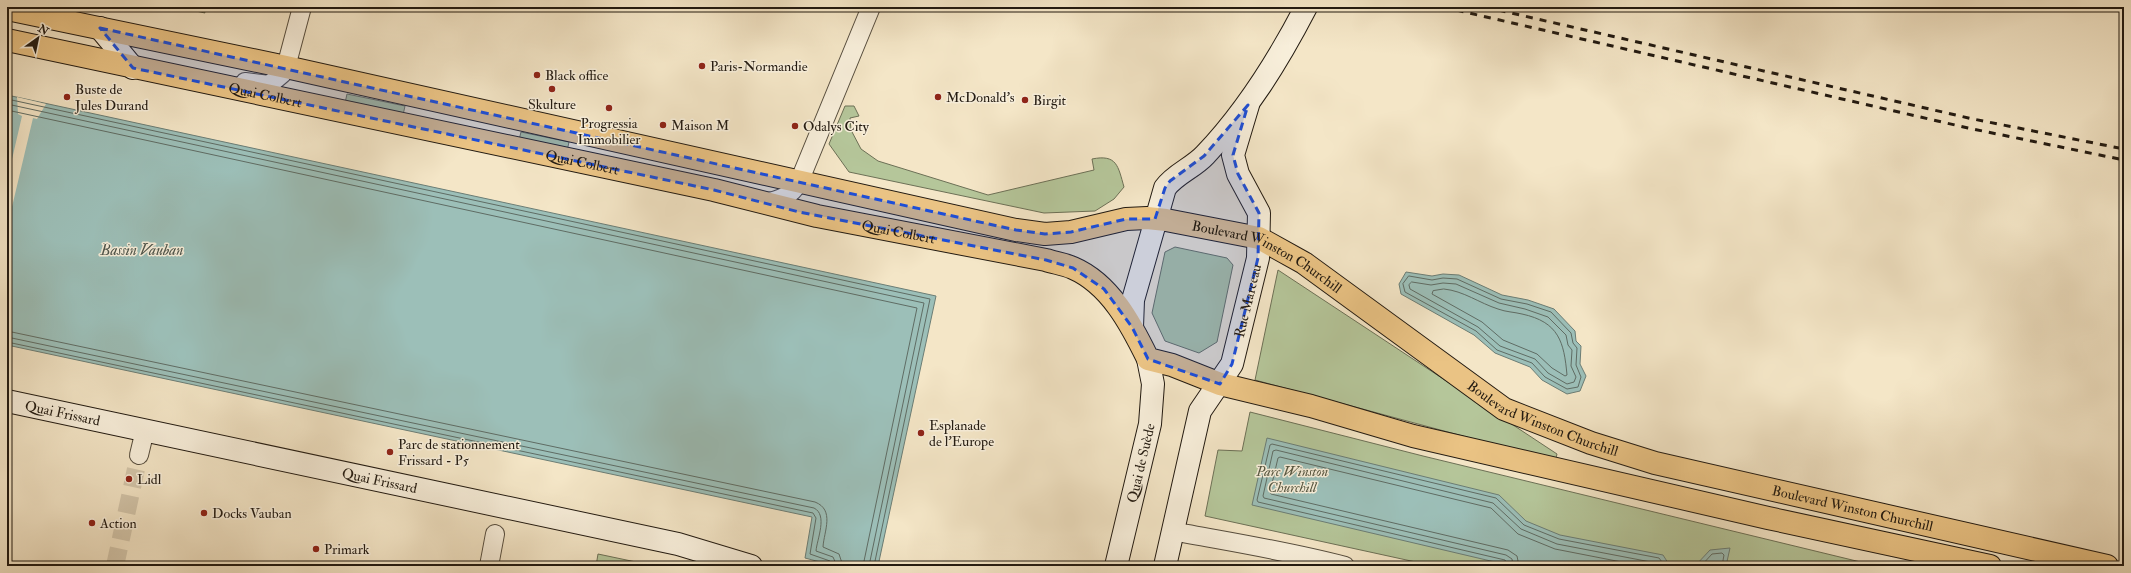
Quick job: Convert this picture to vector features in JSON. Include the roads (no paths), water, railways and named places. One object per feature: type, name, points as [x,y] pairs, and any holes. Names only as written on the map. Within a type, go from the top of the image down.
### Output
[{"type":"main road","name":"Quai Colbert","points":[[7,9],[286,67],[1016,230]]},
{"type":"main road","name":"Quai Colbert","points":[[7,40],[133,68],[706,188],[817,216],[1046,260],[1072,268],[1091,278],[1104,289],[1132,327]]},
{"type":"main road","name":"Boulevard Winston Churchill","points":[[1016,230],[1045,234],[1071,232],[1126,219],[1155,219],[1258,238],[1304,262],[1504,409],[1577,438],[1655,463],[2107,566]]},
{"type":"main road","points":[[1132,327],[1148,359]]},
{"type":"main road","name":"Boulevard Winston Churchill","points":[[1148,359],[1172,365],[1220,384],[1311,406],[1413,436],[1548,468],[1990,566]]},
{"type":"street","points":[[219,86],[231,82],[247,82],[268,85],[282,74],[286,67],[302,7]]},
{"type":"street","points":[[764,203],[779,200],[788,196],[799,182],[871,7]]},
{"type":"street","points":[[1132,327],[1133,300],[1164,188],[1170,181],[1190,169],[1204,156],[1248,105],[1281,54],[1306,7]]},
{"type":"street","points":[[100,28],[133,68]]},
{"type":"street","name":"Rue Marceau","points":[[1220,384],[1232,364],[1258,258],[1259,213],[1238,174],[1233,155],[1248,105]]},
{"type":"street","points":[[799,182],[804,207],[817,216]]},
{"type":"street","name":"Quai de Suède","points":[[1116,566],[1150,424],[1153,384],[1148,359]]},
{"type":"street","points":[[1165,566],[1200,411],[1220,384]]},
{"type":"street","name":"Quai Frissard","points":[[7,401],[678,544],[752,566]]},
{"type":"street","points":[[139,455],[146,430]]},
{"type":"street","points":[[1172,531],[1270,549],[1346,566]]},
{"type":"street","points":[[489,566],[495,534]]},
{"type":"water","name":"Bassin Vauban","points":[[7,95],[936,296],[878,566],[835,566],[805,558],[812,517],[7,345]]},
{"type":"water","points":[[1406,272],[1432,276],[1443,274],[1459,275],[1502,295],[1528,300],[1554,309],[1575,331],[1576,341],[1581,346],[1580,364],[1586,376],[1580,391],[1567,394],[1542,380],[1530,367],[1495,353],[1474,335],[1401,294],[1399,284]]},
{"type":"water","points":[[1267,438],[1499,495],[1526,521],[1560,535],[1663,555],[1670,566],[1512,566],[1252,505]]},
{"type":"water","points":[[1730,548],[1726,566],[1695,566],[1710,550]]},
{"type":"tunnel","points":[[115,566],[139,455]]},
{"type":"railway","points":[[1443,7],[1968,128],[2124,160]]},
{"type":"railway","points":[[1485,7],[1973,119],[2124,149]]},
{"type":"place","name":"Paris-Normandie","points":[[702,66]]},
{"type":"place","name":"Black office","points":[[537,75]]},
{"type":"place","name":"Skulture","points":[[552,89]]},
{"type":"place","name":"Buste de Jules Durand","points":[[67,97]]},
{"type":"place","name":"McDonald's","points":[[938,97]]},
{"type":"place","name":"Birgit","points":[[1025,100]]},
{"type":"place","name":"Progressia Immobilier","points":[[609,108]]},
{"type":"place","name":"Maison M","points":[[663,125]]},
{"type":"place","name":"Odalys City","points":[[795,126]]},
{"type":"place","name":"Esplanade de l'Europe","points":[[921,433]]},
{"type":"place","name":"Parc de stationnement Frissard - P5","points":[[390,452]]},
{"type":"place","name":"Lidl","points":[[129,479]]},
{"type":"place","name":"Docks Vauban","points":[[204,513]]},
{"type":"place","name":"Action","points":[[92,523]]},
{"type":"place","name":"Primark","points":[[316,549]]},
{"type":"park label","name":"Parc Winston Churchill","points":[[1292,480]]}]
